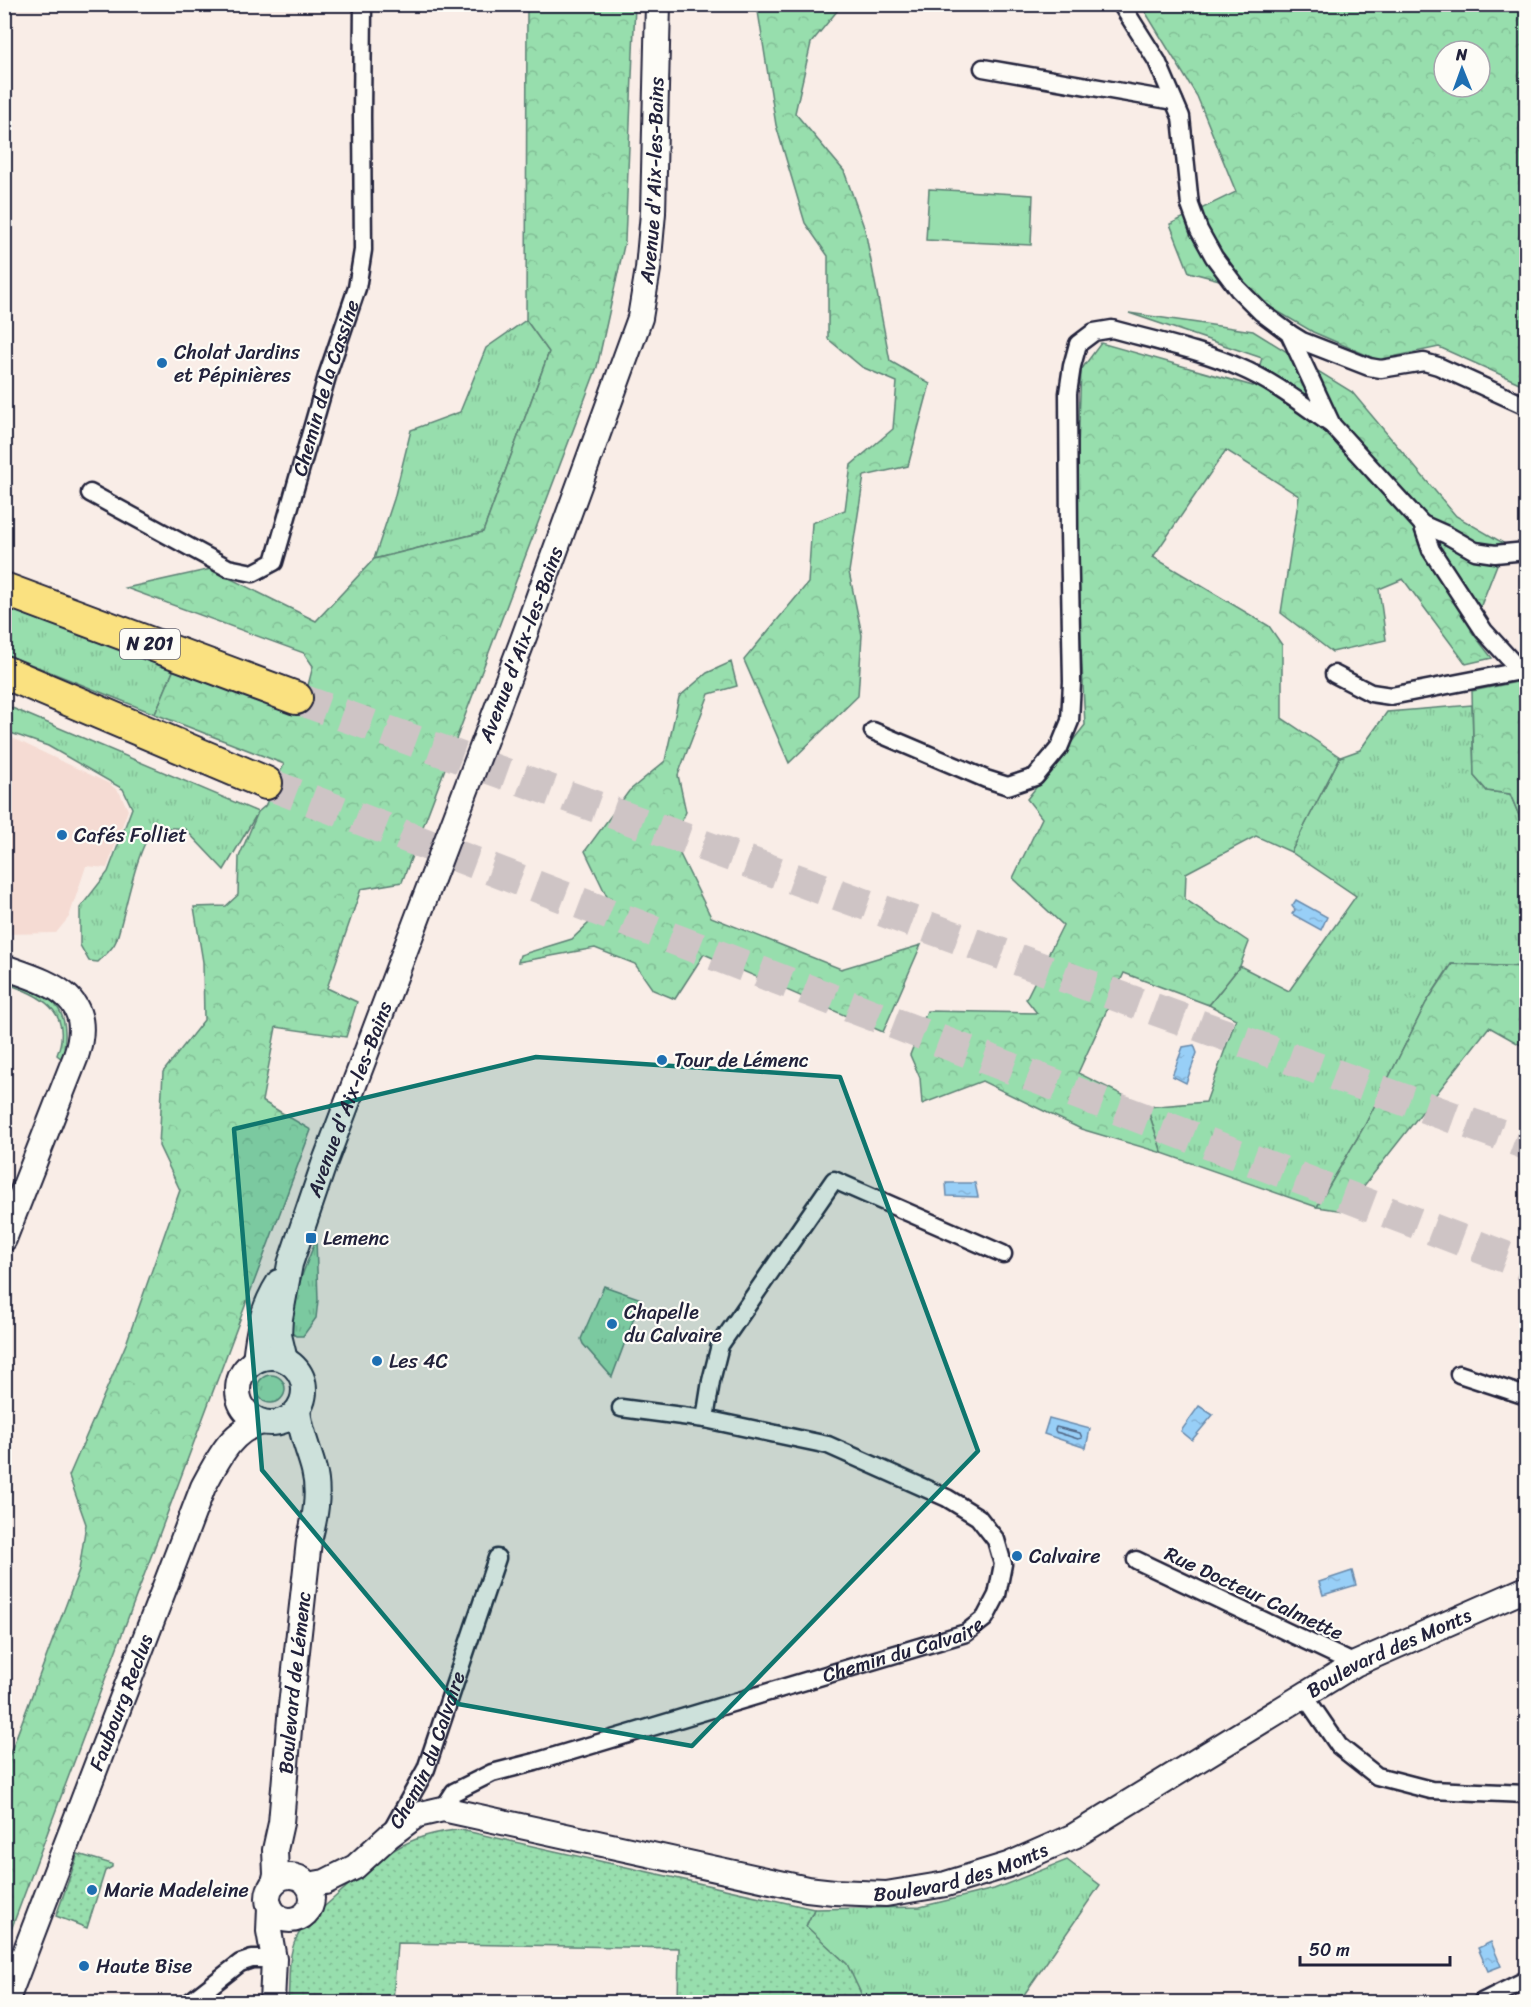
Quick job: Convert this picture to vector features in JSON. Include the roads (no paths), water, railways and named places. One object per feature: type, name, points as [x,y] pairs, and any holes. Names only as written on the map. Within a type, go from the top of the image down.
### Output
[{"type":"highway","name":"N 201","points":[[4,589],[296,698]]},
{"type":"highway","points":[[4,672],[266,783]]},
{"type":"main road","name":"Avenue d'Aix-les-Bains","points":[[285,1360],[279,1335],[290,1264],[324,1164],[521,645],[640,318],[648,269],[653,213],[658,4]]},
{"type":"main road","points":[[4,967],[57,987],[71,998],[81,1018],[81,1042],[4,1239]]},
{"type":"main road","name":"Avenue d'Aix-les-Bains","points":[[255,1361],[257,1334],[262,1315],[290,1264]]},
{"type":"main road","points":[[275,1357],[285,1360],[295,1367],[302,1377],[303,1400],[298,1410],[282,1422],[267,1423],[251,1417],[243,1408],[238,1397],[240,1377],[255,1361],[275,1357]]},
{"type":"main road","name":"Boulevard de Lémenc","points":[[296,1894],[276,1874],[275,1850],[281,1823],[309,1541],[316,1515],[317,1486],[300,1426],[298,1410]]},
{"type":"main road","name":"Boulevard de Lémenc","points":[[267,1423],[293,1451],[302,1466],[306,1488],[309,1541]]},
{"type":"main road","name":"Faubourg Reclus","points":[[6,2002],[203,1487],[226,1446],[250,1426],[267,1423]]},
{"type":"main road","name":"Boulevard des Monts","points":[[296,1894],[319,1904],[344,1884],[354,1867],[389,1836],[417,1815],[443,1809],[807,1889],[886,1893],[946,1884],[1008,1865],[1074,1836],[1355,1664],[1527,1589]]},
{"type":"main road","points":[[272,2002],[273,1959],[269,1930],[270,1907],[276,1915],[286,1919],[296,1894]]},
{"type":"main road","points":[[273,1959],[283,1938],[296,1894]]},
{"type":"street","name":"Chemin de la Cassine","points":[[90,493],[228,568],[253,573],[274,562],[328,373],[357,288],[363,250],[363,4]]},
{"type":"street","points":[[1121,4],[1157,61],[1181,117],[1190,205],[1199,230],[1214,257],[1238,289],[1261,312],[1302,340],[1369,367],[1381,369],[1424,362],[1438,366],[1527,406]]},
{"type":"street","points":[[983,68],[1174,101]]},
{"type":"street","points":[[873,731],[986,779],[1008,786],[1035,777],[1059,748],[1070,721],[1072,682],[1068,531],[1068,393],[1078,344],[1094,332],[1112,329],[1214,357],[1242,368],[1265,380],[1332,425],[1422,524],[1431,550],[1484,631],[1523,674]]},
{"type":"street","points":[[1289,333],[1332,425]]},
{"type":"street","points":[[1422,524],[1474,550],[1495,555],[1527,551]]},
{"type":"street","points":[[1334,674],[1371,693],[1391,696],[1523,674]]},
{"type":"street","points":[[705,1419],[720,1345],[834,1180],[1003,1254]]},
{"type":"street","points":[[1459,1374],[1527,1396]]},
{"type":"street","name":"Chemin du Calvaire","points":[[443,1809],[454,1792],[492,1773],[966,1633],[985,1618],[997,1595],[1003,1564],[996,1540],[978,1517],[947,1498],[828,1444],[705,1419],[621,1408]]},
{"type":"street","name":"Chemin du Calvaire","points":[[389,1836],[426,1769],[497,1558]]},
{"type":"street","name":"Rue Docteur Calmette","points":[[1136,1560],[1355,1664]]},
{"type":"street","points":[[1304,1695],[1340,1746],[1377,1776],[1431,1790],[1527,1794]]},
{"type":"street","points":[[190,2002],[240,1963],[252,1959],[273,1959]]},
{"type":"street","points":[[1482,2002],[1527,1980]]},
{"type":"water","points":[[1296,900],[1327,917],[1321,930],[1292,914],[1295,910],[1292,906]]},
{"type":"water","points":[[1194,1045],[1197,1053],[1186,1083],[1172,1076],[1183,1047]]},
{"type":"water","points":[[946,1183],[975,1183],[978,1197],[947,1196]]},
{"type":"water","points":[[1199,1406],[1213,1415],[1192,1440],[1181,1431]]},
{"type":"water","points":[[1049,1418],[1090,1429],[1086,1448],[1044,1434]]},
{"type":"water","points":[[1352,1571],[1356,1585],[1323,1595],[1319,1582]]},
{"type":"water","points":[[1491,1942],[1501,1966],[1488,1971],[1478,1948]]},
{"type":"tunnel","points":[[296,698],[1526,1144]]},
{"type":"tunnel","points":[[266,783],[1526,1265]]},
{"type":"place","name":"Cholat Jardins et Pépinières","points":[[162,363]]},
{"type":"place","name":"Cafés Folliet","points":[[62,835]]},
{"type":"place","name":"Tour de Lémenc","points":[[662,1060]]},
{"type":"place","name":"Lemenc","points":[[311,1238]]},
{"type":"place","name":"Chapelle du Calvaire","points":[[612,1324]]},
{"type":"place","name":"Les 4C","points":[[377,1361]]},
{"type":"place","name":"Calvaire","points":[[1017,1556]]},
{"type":"place","name":"Marie Madeleine","points":[[92,1890]]},
{"type":"place","name":"Haute Bise","points":[[84,1966]]}]
